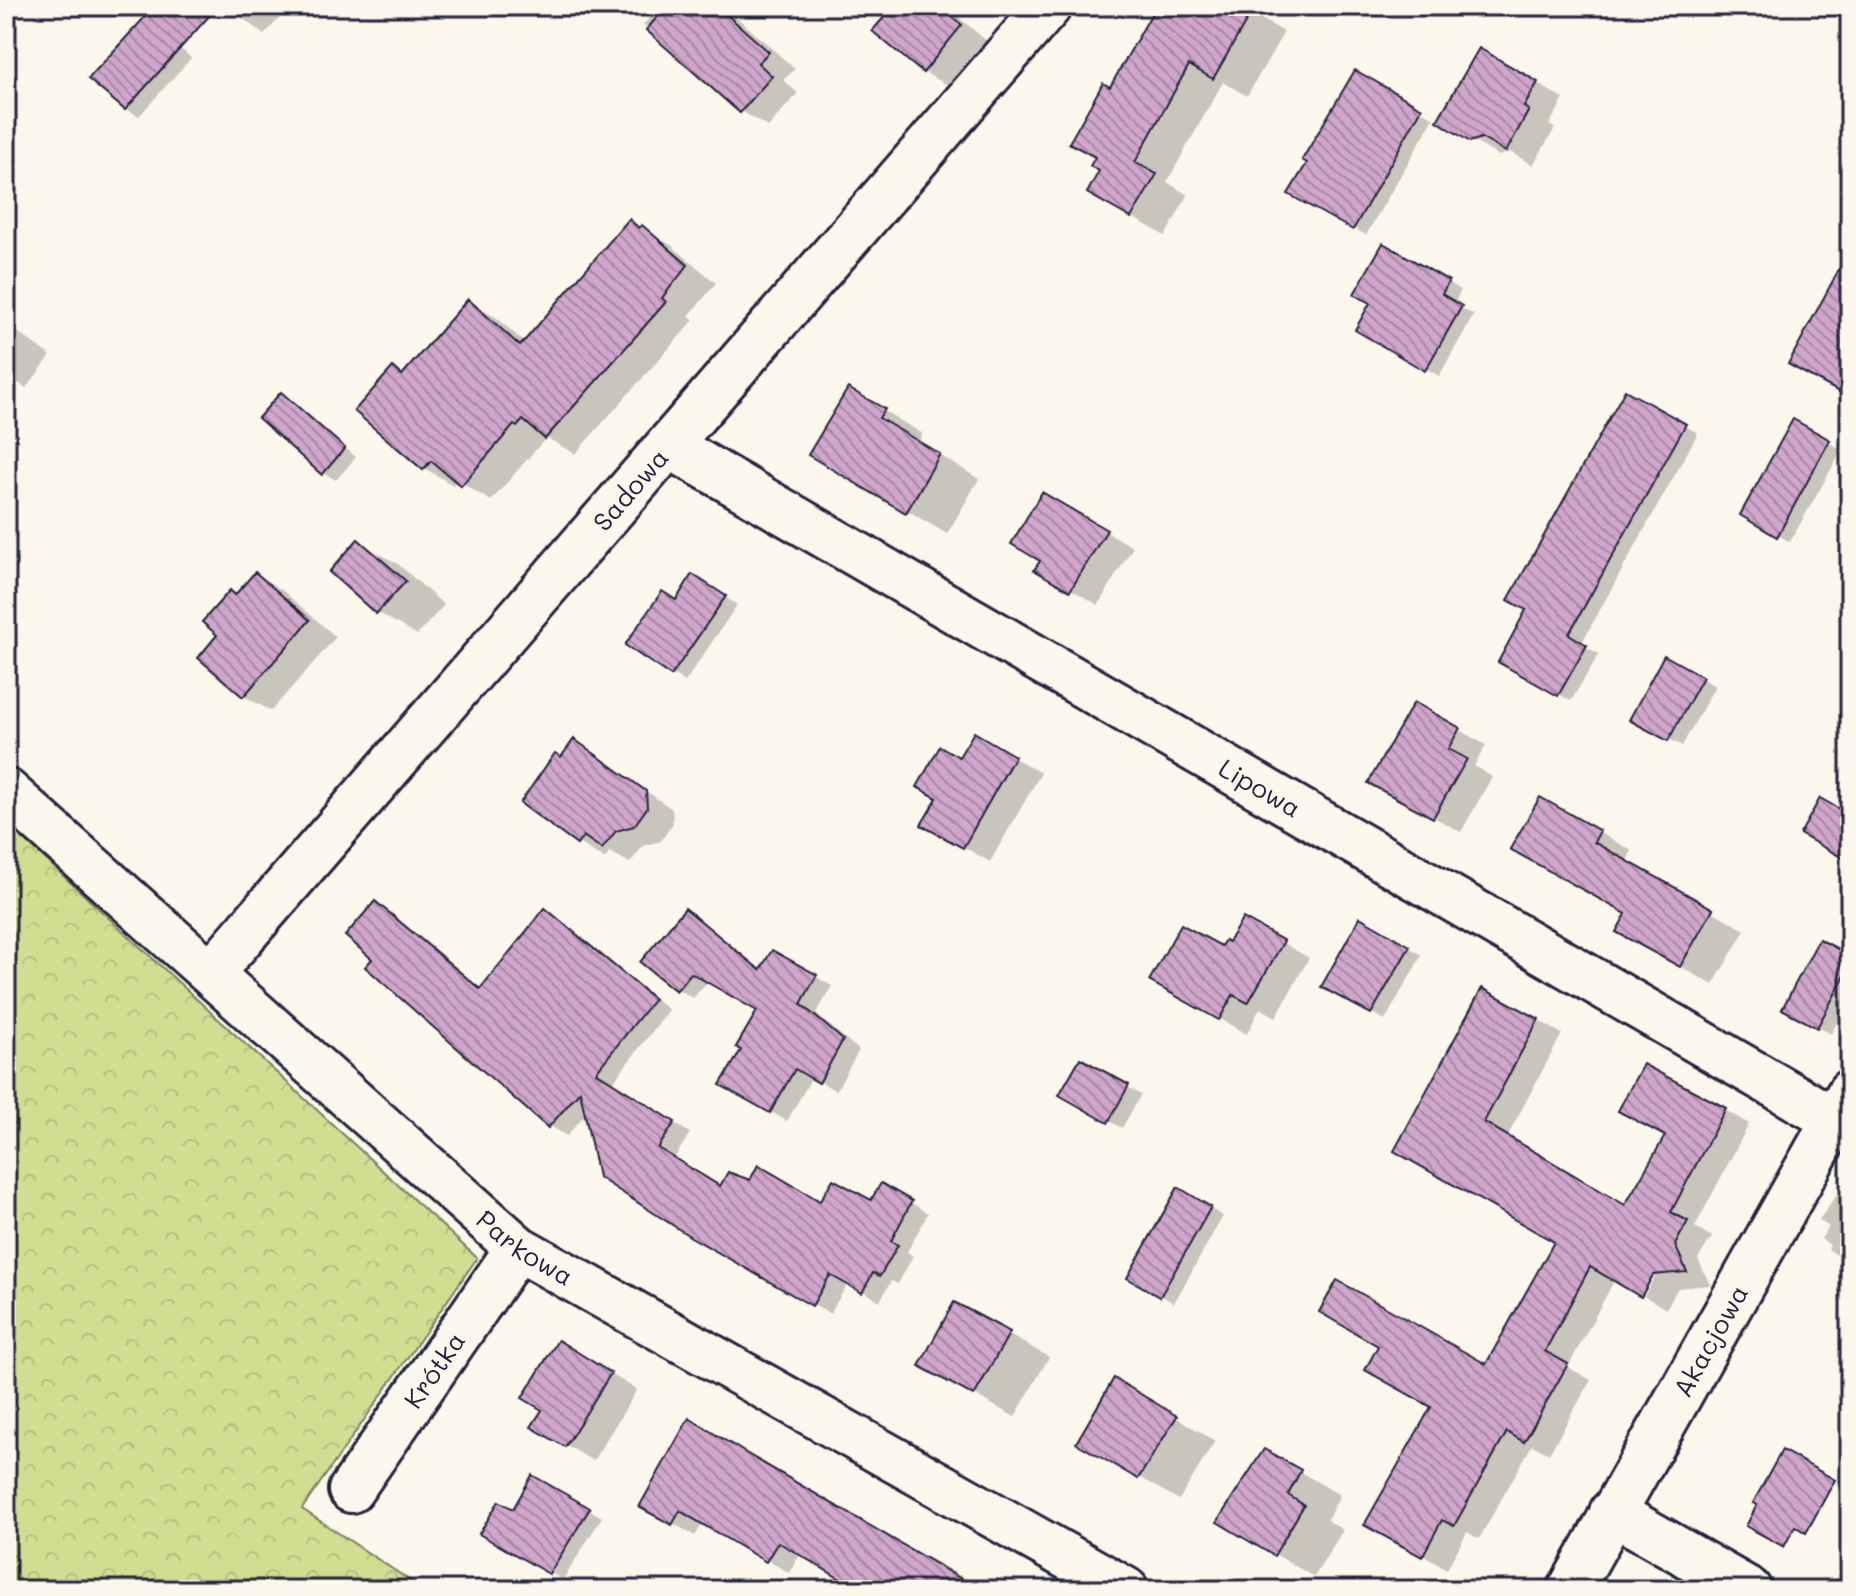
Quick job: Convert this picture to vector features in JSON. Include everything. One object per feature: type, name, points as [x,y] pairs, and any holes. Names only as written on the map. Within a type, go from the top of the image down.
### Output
[{"type":"street","name":"Sadowa","points":[[211,973],[1049,6]]},
{"type":"street","name":"Lipowa","points":[[670,446],[1845,1114]]},
{"type":"street","name":"Parkowa","points":[[6,791],[518,1248],[1126,1590]]},
{"type":"street","name":"Akacjowa","points":[[1570,1590],[1612,1512],[1845,1114]]},
{"type":"street","name":"Krótka","points":[[351,1490],[518,1248]]},
{"type":"street","points":[[1612,1512],[1749,1590]]},
{"type":"green space","points":[[6,823],[477,1258],[302,1509],[424,1590],[6,1590]]},
{"type":"building","points":[[155,6],[218,6],[125,110],[88,79]]},
{"type":"building","points":[[667,6],[717,6],[769,52],[758,63],[772,76],[740,113],[646,30]]},
{"type":"building","points":[[894,6],[939,6],[962,25],[923,73],[872,31]]},
{"type":"building","points":[[1156,6],[1255,6],[1213,79],[1189,65],[1135,162],[1157,174],[1131,218],[1087,193],[1099,171],[1090,166],[1095,157],[1069,143],[1103,83],[1110,87]]},
{"type":"building","points":[[1479,48],[1538,82],[1524,107],[1529,110],[1506,152],[1481,138],[1470,142],[1437,121]]},
{"type":"building","points":[[1355,70],[1422,108],[1353,230],[1288,194],[1307,163],[1302,160]]},
{"type":"building","points":[[629,219],[639,228],[642,225],[688,265],[662,298],[666,302],[545,439],[523,420],[517,427],[514,425],[461,486],[431,461],[423,470],[354,411],[393,367],[402,375],[468,299],[520,346]]},
{"type":"building","points":[[1383,243],[1449,281],[1442,294],[1462,306],[1425,371],[1355,330],[1370,303],[1354,294]]},
{"type":"building","points":[[1850,249],[1850,398],[1788,364]]},
{"type":"building","points":[[848,388],[885,409],[879,418],[940,454],[906,513],[808,455]]},
{"type":"building","points":[[1625,390],[1686,424],[1569,634],[1587,645],[1558,696],[1498,662],[1526,610],[1508,600]]},
{"type":"building","points":[[281,392],[345,448],[322,475],[258,418]]},
{"type":"building","points":[[1793,419],[1830,440],[1777,537],[1740,515]]},
{"type":"building","points":[[1042,492],[1107,530],[1070,591],[1034,570],[1040,561],[1011,544]]},
{"type":"building","points":[[358,539],[406,581],[376,614],[329,572]]},
{"type":"building","points":[[255,572],[310,620],[243,697],[198,658],[217,635],[202,622],[230,590],[235,595]]},
{"type":"building","points":[[692,574],[726,596],[671,676],[625,645],[662,591],[676,600]]},
{"type":"building","points":[[1664,655],[1703,677],[1668,741],[1629,720]]},
{"type":"building","points":[[1414,702],[1460,728],[1448,749],[1467,759],[1433,818],[1368,783]]},
{"type":"building","points":[[974,732],[1015,756],[963,848],[921,825],[937,798],[917,787],[940,746],[959,757]]},
{"type":"building","points":[[574,739],[646,791],[647,808],[634,826],[616,831],[602,849],[583,836],[577,845],[520,803],[555,753],[561,757]]},
{"type":"building","points":[[1540,797],[1600,831],[1594,842],[1713,909],[1680,967],[1616,932],[1626,914],[1510,849]]},
{"type":"building","points":[[1820,798],[1850,815],[1850,862],[1800,834]]},
{"type":"building","points":[[375,901],[480,989],[545,908],[654,999],[596,1072],[675,1122],[658,1148],[720,1186],[728,1172],[750,1180],[758,1165],[820,1201],[833,1179],[871,1200],[881,1183],[912,1201],[891,1241],[898,1245],[880,1276],[873,1273],[862,1293],[830,1275],[812,1306],[691,1237],[598,1177],[580,1091],[548,1128],[365,967],[372,959],[345,936]]},
{"type":"building","points":[[685,908],[760,970],[772,950],[817,975],[801,1004],[843,1040],[819,1083],[795,1069],[770,1113],[720,1085],[741,1050],[736,1047],[757,1011],[691,973],[676,991],[640,962]]},
{"type":"building","points":[[1360,917],[1410,946],[1371,1014],[1321,987]]},
{"type":"building","points":[[1243,918],[1284,941],[1248,1003],[1233,995],[1219,1020],[1149,981],[1181,924],[1221,946],[1225,940],[1228,942]]},
{"type":"building","points":[[1819,939],[1850,955],[1850,966],[1817,1028],[1782,1009]]},
{"type":"building","points":[[1482,988],[1539,1019],[1484,1122],[1625,1205],[1665,1136],[1618,1111],[1643,1064],[1726,1108],[1671,1212],[1688,1221],[1675,1245],[1687,1272],[1653,1275],[1641,1297],[1590,1267],[1545,1351],[1568,1364],[1524,1442],[1507,1432],[1454,1526],[1442,1520],[1422,1557],[1364,1525],[1431,1407],[1365,1370],[1378,1346],[1319,1312],[1337,1280],[1486,1364],[1554,1242],[1394,1151]]},
{"type":"building","points":[[1080,1058],[1129,1085],[1108,1123],[1059,1095]]},
{"type":"building","points":[[1178,1187],[1211,1207],[1160,1297],[1127,1278]]},
{"type":"building","points":[[954,1302],[1010,1332],[974,1396],[919,1366]]},
{"type":"building","points":[[558,1340],[611,1373],[565,1447],[531,1427],[542,1410],[522,1398]]},
{"type":"building","points":[[1114,1378],[1177,1416],[1138,1479],[1076,1443]]},
{"type":"building","points":[[689,1418],[980,1590],[859,1590],[778,1542],[766,1562],[680,1511],[672,1525],[639,1507]]},
{"type":"building","points":[[1264,1449],[1301,1470],[1288,1495],[1304,1505],[1274,1556],[1217,1522]]},
{"type":"building","points":[[1782,1450],[1835,1480],[1806,1533],[1795,1526],[1784,1547],[1746,1526],[1757,1505],[1753,1503]]},
{"type":"building","points":[[532,1475],[590,1508],[549,1574],[479,1534],[499,1501],[513,1509]]}]
